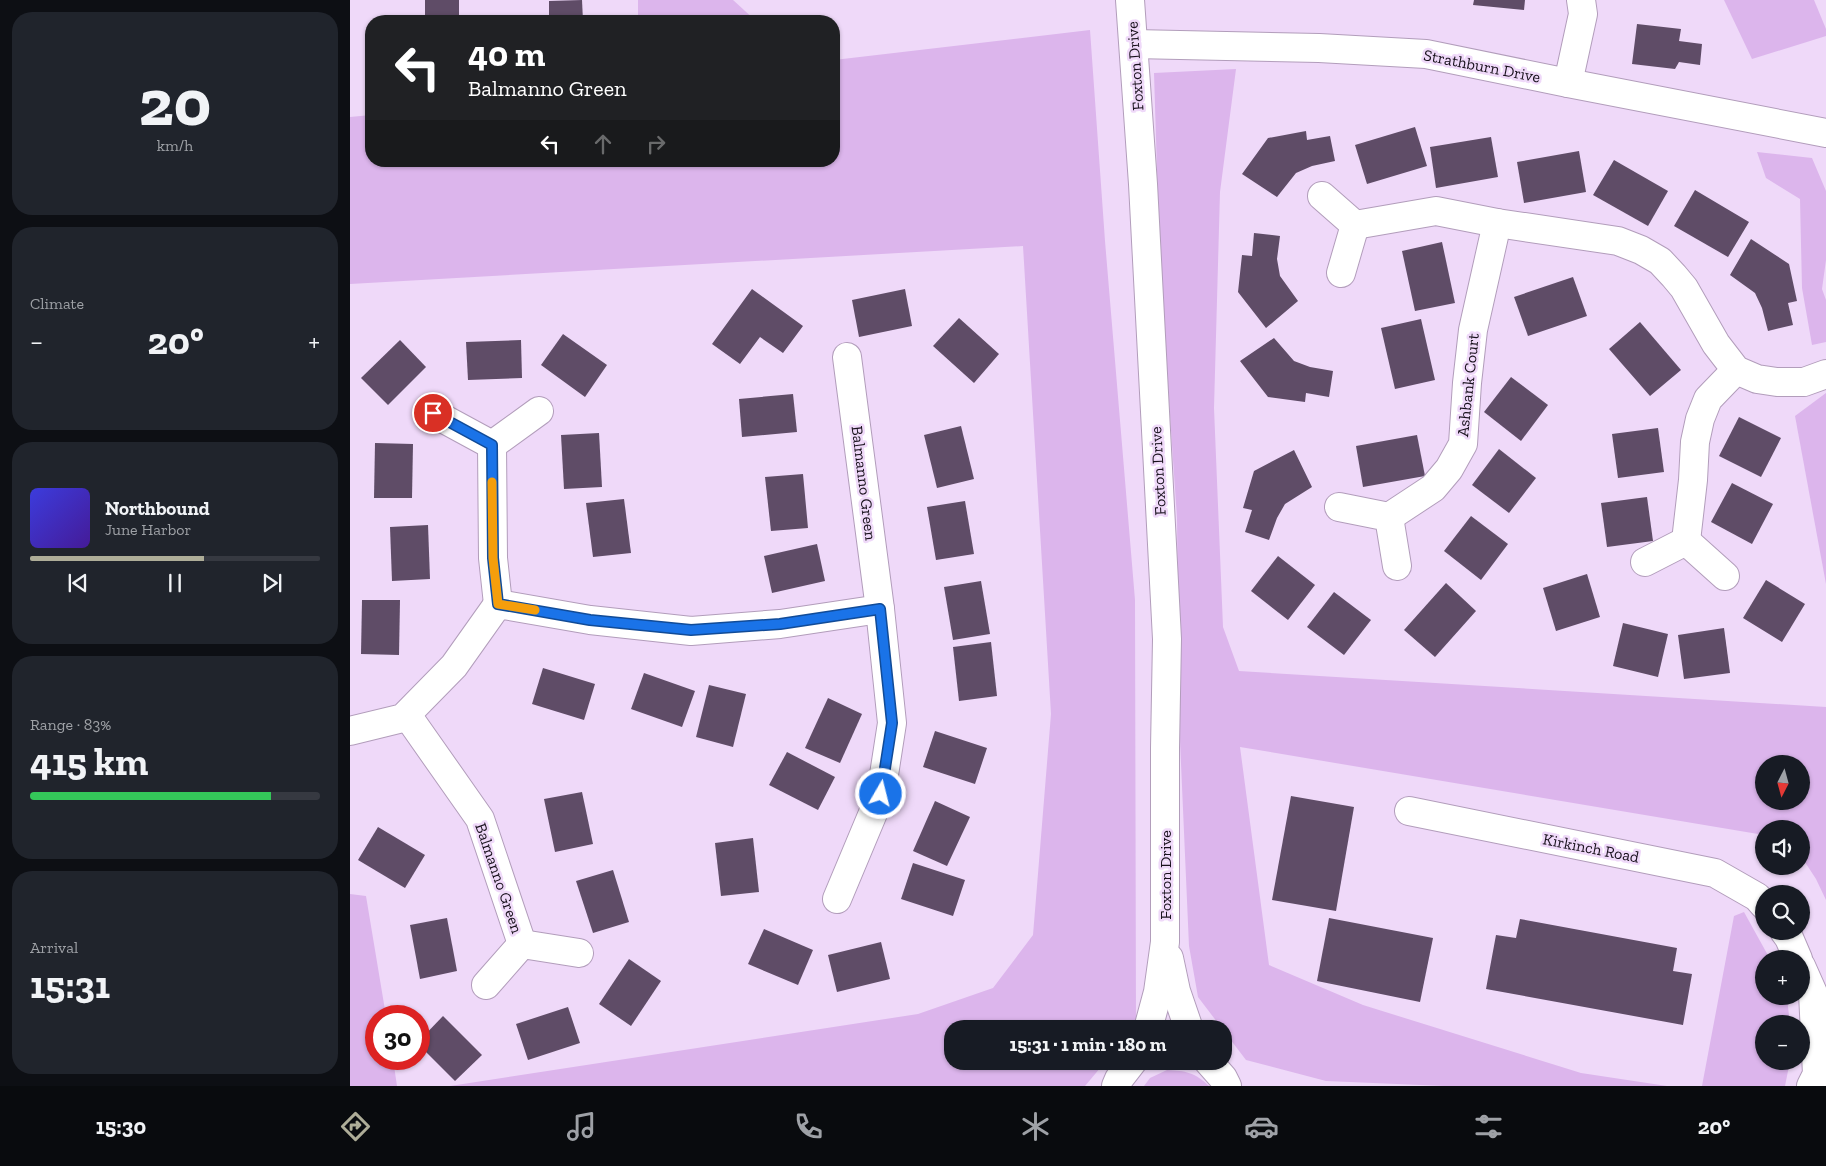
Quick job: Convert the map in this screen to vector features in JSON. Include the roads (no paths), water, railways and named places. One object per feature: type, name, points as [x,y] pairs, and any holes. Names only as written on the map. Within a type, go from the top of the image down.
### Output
[{"type":"street","name":"Foxton Drive","points":[[1130,0],[1143,184],[1167,639],[1164,748],[1165,942],[1158,992],[1150,1020]]},
{"type":"street","points":[[1568,83],[1583,14],[1581,0]]},
{"type":"street","name":"Strathburn Drive","points":[[1134,44],[1319,48],[1426,54],[1826,132]]},
{"type":"street","points":[[1322,196],[1355,225]]},
{"type":"street","points":[[1355,225],[1436,212],[1497,224],[1618,241],[1641,250],[1660,261],[1684,288],[1716,344],[1736,370],[1757,379],[1777,382],[1804,382],[1826,374]]},
{"type":"street","name":"Ashbank Court","points":[[1389,517],[1433,488],[1450,469],[1463,444],[1473,330],[1497,224]]},
{"type":"street","points":[[1341,272],[1355,225]]},
{"type":"street","name":"Balmanno Green","points":[[837,898],[881,794],[892,723],[880,609],[847,357]]},
{"type":"street","points":[[1686,541],[1695,442],[1700,419],[1708,399],[1736,370]]},
{"type":"street","points":[[492,445],[539,411]]},
{"type":"street","points":[[433,413],[492,445]]},
{"type":"street","points":[[350,732],[403,718],[407,715],[454,666],[498,604],[493,558],[492,445]]},
{"type":"street","points":[[1339,507],[1389,517],[1397,566]]},
{"type":"street","points":[[1645,562],[1686,541]]},
{"type":"street","points":[[1686,541],[1725,576]]},
{"type":"street","points":[[498,604],[590,620],[691,630],[780,624],[880,609]]},
{"type":"street","name":"Balmanno Green","points":[[407,715],[480,819],[522,944]]},
{"type":"street","name":"Kirkinch Road","points":[[1409,812],[1715,873],[1755,896]]},
{"type":"street","name":"Foxton Drive","points":[[1165,942],[1176,991],[1186,1020]]},
{"type":"street","name":"Balmanno Green","points":[[522,944],[579,953]]},
{"type":"street","name":"Balmanno Green","points":[[486,986],[522,944]]},
{"type":"street","points":[[1810,987],[1813,994],[1817,1074],[1811,1086]]}]
